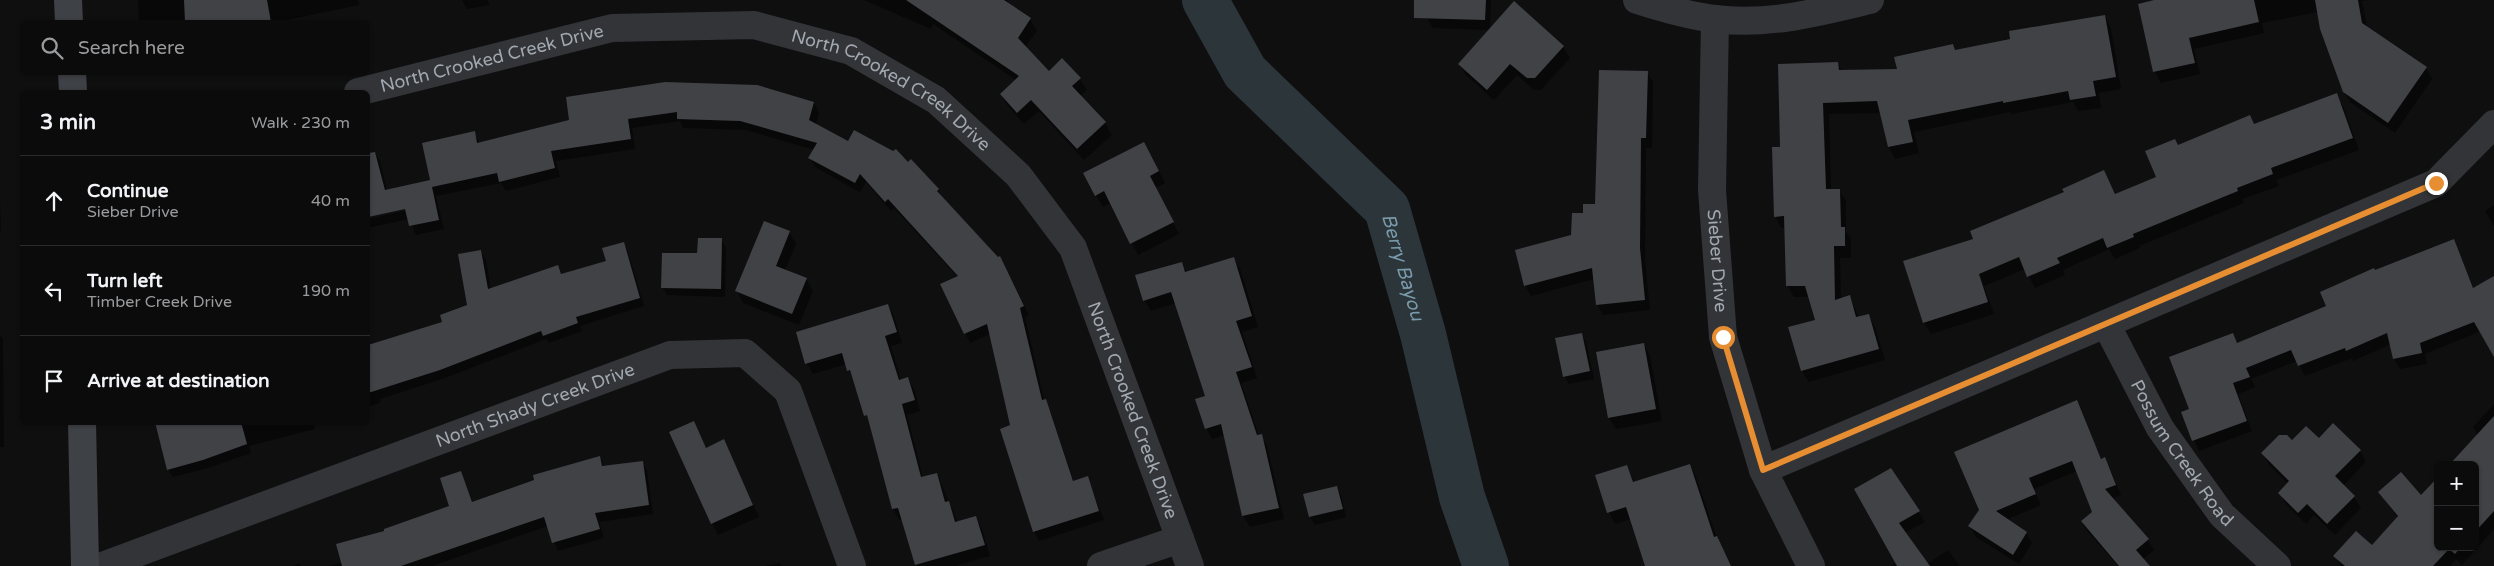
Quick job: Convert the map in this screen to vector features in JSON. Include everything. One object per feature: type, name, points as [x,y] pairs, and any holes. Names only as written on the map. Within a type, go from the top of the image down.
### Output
[{"type":"street","points":[[68,0],[70,20]]},
{"type":"street","points":[[1637,0],[1715,20],[1763,20],[1817,13],[1870,0]]},
{"type":"street","name":"Sieber Drive","points":[[1715,20],[1712,190],[1723,337],[1763,470],[1811,566]]},
{"type":"street","name":"North Crooked Creek Drive","points":[[366,90],[612,28],[754,25],[851,51],[936,100],[1018,175],[1073,248],[1190,566]]},
{"type":"street","points":[[72,75],[73,90]]},
{"type":"street","points":[[1763,470],[2436,183],[2494,124]]},
{"type":"street","name":"Possum Creek Road","points":[[2106,324],[2160,428],[2222,515],[2277,566]]},
{"type":"street","name":"North Shady Creek Drive","points":[[102,566],[670,356],[745,353],[788,391],[852,566]]},
{"type":"street","points":[[82,425],[85,566]]},
{"type":"street","points":[[1102,566],[1180,539]]},
{"type":"building","points":[[184,0],[267,0],[271,20],[185,20]]},
{"type":"building","points":[[906,0],[1004,0],[1031,18],[1018,38],[1049,71],[1062,58],[1081,78],[1072,86],[1106,122],[1077,149],[1031,100],[1017,113],[1000,94],[1019,76]]},
{"type":"building","points":[[1414,0],[1486,0],[1485,20],[1414,18]]},
{"type":"building","points":[[2154,0],[2254,0],[2259,22],[2189,38],[2195,63],[2153,72],[2138,4]]},
{"type":"building","points":[[2315,0],[2358,0],[2362,23],[2427,67],[2388,123],[2343,92],[2320,29]]},
{"type":"building","points":[[1514,1],[1564,46],[1535,78],[1527,78],[1510,64],[1487,90],[1458,64]]},
{"type":"building","points":[[2105,15],[2116,77],[2093,81],[2096,96],[2070,100],[2068,91],[2003,103],[2003,101],[1908,120],[1913,142],[1888,147],[1877,101],[1823,103],[1826,189],[1840,189],[1841,227],[1845,227],[1845,246],[1834,246],[1835,300],[1850,295],[1856,317],[1869,314],[1879,349],[1801,371],[1788,327],[1815,320],[1805,286],[1786,286],[1784,216],[1774,217],[1772,147],[1780,147],[1778,64],[1838,62],[1839,70],[1897,69],[1894,57],[1953,44],[1955,50],[2010,39],[2009,31]]},
{"type":"building","points":[[1599,70],[1648,71],[1646,138],[1641,138],[1640,248],[1645,300],[1596,305],[1592,268],[1524,286],[1515,250],[1571,235],[1572,213],[1583,213],[1583,204],[1595,204]]},
{"type":"building","points":[[665,82],[757,85],[814,102],[809,120],[848,141],[854,130],[893,151],[896,149],[908,162],[911,159],[939,189],[937,191],[998,257],[1000,256],[1024,306],[1020,308],[1042,400],[1046,399],[1073,481],[1088,476],[1099,511],[1033,532],[1000,429],[1010,425],[987,324],[964,334],[940,284],[958,276],[888,199],[885,202],[860,174],[855,183],[808,158],[817,143],[740,121],[677,119],[677,112],[628,119],[631,139],[551,151],[555,168],[499,182],[497,173],[432,187],[439,220],[409,226],[405,209],[370,217],[370,153],[375,152],[385,190],[430,180],[422,143],[475,131],[477,143],[569,120],[566,97]]},
{"type":"building","points":[[2337,93],[2353,138],[2271,168],[2273,174],[2237,188],[2238,191],[2133,234],[2134,237],[2107,248],[2103,238],[2057,258],[2060,263],[2027,277],[2019,257],[1979,274],[1988,302],[1923,323],[1903,261],[1973,239],[1970,231],[2064,192],[2062,189],[2104,170],[2115,194],[2156,177],[2145,151],[2175,139],[2178,145],[2250,115],[2254,124]]},
{"type":"building","points":[[1144,142],[1159,171],[1150,176],[1174,222],[1130,244],[1104,191],[1095,196],[1083,173]]},
{"type":"building","points":[[764,221],[790,231],[776,266],[807,278],[792,314],[735,291]]},
{"type":"building","points":[[698,238],[722,238],[721,289],[661,288],[662,253],[697,253]]},
{"type":"building","points":[[2454,239],[2473,288],[2494,276],[2494,357],[2474,322],[2420,343],[2422,353],[2393,359],[2387,333],[2346,351],[2345,348],[2298,366],[2291,350],[2246,368],[2250,377],[2233,383],[2247,421],[2192,441],[2181,412],[2189,409],[2169,357],[2233,333],[2237,343],[2326,306],[2320,292],[2374,268],[2375,270]]},
{"type":"building","points":[[624,242],[640,298],[576,317],[578,323],[543,336],[541,331],[440,370],[370,392],[370,344],[442,322],[440,315],[467,305],[458,254],[481,250],[488,289],[558,265],[561,274],[606,261],[602,248]]},
{"type":"building","points":[[1234,257],[1252,316],[1236,321],[1252,367],[1236,372],[1257,435],[1262,434],[1279,508],[1242,516],[1221,424],[1205,429],[1195,399],[1205,396],[1171,292],[1143,301],[1135,275],[1182,262],[1185,272]]},
{"type":"building","points":[[888,304],[897,332],[885,336],[899,380],[908,377],[915,400],[902,404],[921,477],[937,473],[945,502],[949,501],[955,522],[976,516],[985,545],[915,565],[898,508],[892,509],[867,415],[864,416],[850,370],[847,371],[842,353],[805,364],[796,332]]},
{"type":"building","points":[[1582,333],[1590,371],[1563,377],[1555,338]]},
{"type":"building","points":[[1644,343],[1656,409],[1608,418],[1596,352]]},
{"type":"building","points":[[2077,400],[2101,459],[2105,457],[2116,485],[2105,489],[2149,539],[2136,550],[2150,566],[2119,566],[2081,521],[2092,512],[2072,461],[2029,478],[2036,494],[1996,511],[2027,532],[2013,555],[1968,526],[1979,510],[1954,452]]},
{"type":"building","points":[[2494,416],[2494,511],[2479,528],[2479,461],[2453,461]]},
{"type":"building","points":[[694,421],[706,448],[724,439],[753,505],[711,524],[669,432]]},
{"type":"building","points":[[2333,423],[2361,450],[2335,476],[2355,496],[2327,524],[2307,504],[2298,513],[2278,493],[2289,481],[2261,453],[2279,435],[2287,435],[2292,440],[2306,426],[2319,438]]},
{"type":"building","points":[[156,425],[242,425],[247,444],[203,460],[167,470]]},
{"type":"building","points":[[600,456],[602,466],[643,461],[649,505],[595,513],[600,529],[552,543],[544,517],[401,566],[342,566],[336,544],[384,531],[384,529],[449,506],[440,478],[461,471],[472,502],[534,480],[533,475]]},
{"type":"building","points":[[1690,464],[1714,537],[1717,536],[1731,566],[1645,566],[1626,507],[1607,513],[1595,475],[1627,465],[1633,482]]},
{"type":"building","points":[[1891,468],[1920,511],[1899,523],[1930,566],[1897,566],[1854,489]]},
{"type":"building","points":[[2401,472],[2421,495],[2434,481],[2434,551],[2447,551],[2433,566],[2345,566],[2333,556],[2356,531],[2372,545],[2398,516],[2378,492]]},
{"type":"building","points":[[1337,486],[1343,509],[1309,517],[1303,494]]},
{"type":"waterway","name":"Berry Bayou","points":[[1205,0],[1245,72],[1387,209],[1423,334],[1462,497],[1486,566]]},
{"type":"route","points":[[1723,337],[1763,470],[2436,183]]}]
